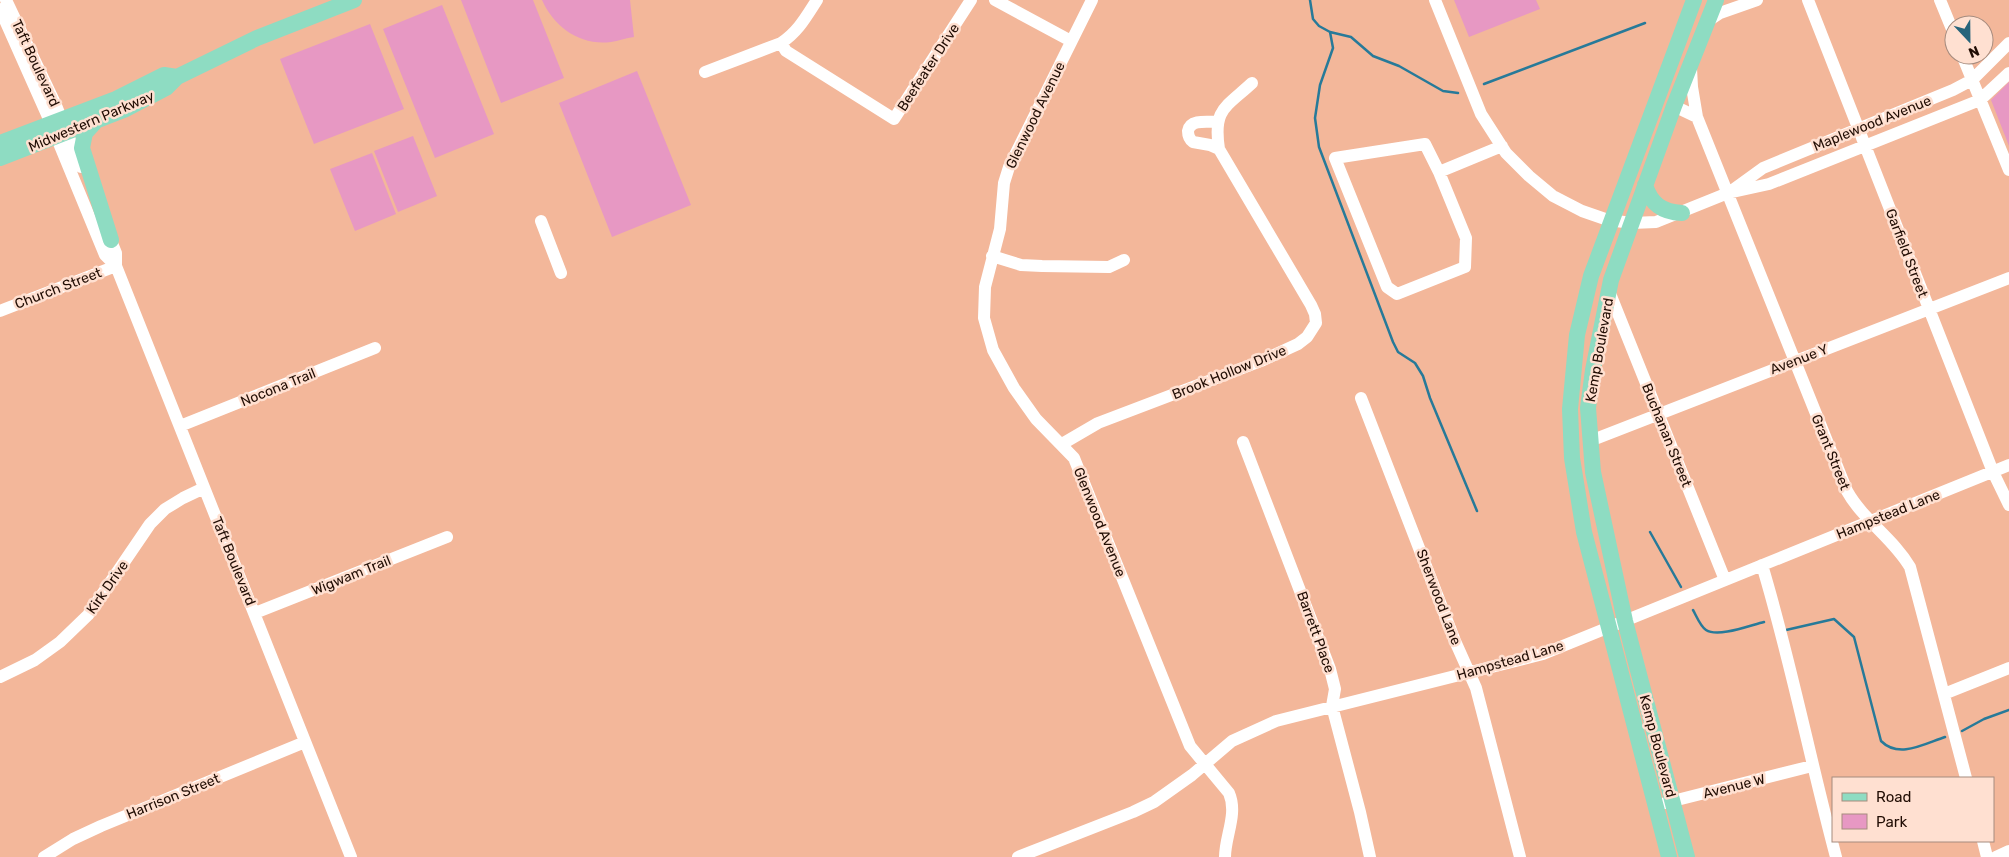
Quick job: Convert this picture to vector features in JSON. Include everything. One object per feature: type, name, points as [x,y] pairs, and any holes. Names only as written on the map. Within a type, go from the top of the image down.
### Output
[{"type":"main road","name":"Midwestern Parkway","points":[[0,143],[95,121],[151,97],[166,88],[177,77],[257,38],[354,0]]},
{"type":"main road","name":"Kemp Boulevard","points":[[1687,857],[1672,801],[1579,507],[1571,445],[1572,384],[1577,335],[1591,276],[1694,0]]},
{"type":"main road","name":"Kemp Boulevard","points":[[1669,857],[1655,805],[1617,624],[1593,472],[1588,408],[1593,370],[1609,291],[1674,106],[1716,0]]},
{"type":"main road","name":"Midwestern Parkway","points":[[0,158],[164,75],[177,77]]},
{"type":"main road","points":[[1657,100],[1674,106]]},
{"type":"main road","points":[[95,121],[85,133],[82,148],[111,240]]},
{"type":"main road","points":[[1645,185],[1648,195],[1662,209],[1671,212],[1682,212]]},
{"type":"main road","points":[[1571,445],[1590,441]]},
{"type":"street","name":"Taft Boulevard","points":[[6,0],[59,128],[105,255],[116,266]]},
{"type":"street","points":[[705,72],[781,43],[800,27],[816,0]]},
{"type":"street","name":"Beefeater Drive","points":[[781,43],[786,51],[894,119],[971,0]]},
{"type":"street","points":[[995,0],[1071,40]]},
{"type":"street","name":"Glenwood Avenue","points":[[1092,0],[1009,167],[1004,183],[1000,229],[985,287],[984,318],[993,350],[1014,388],[1036,418],[1074,458],[1190,746],[1229,793],[1232,801],[1232,812],[1225,857]]},
{"type":"street","name":"Maplewood Avenue","points":[[1435,0],[1481,114],[1502,146],[1528,176],[1553,196],[1582,211],[1613,220],[1632,223],[1656,222],[1728,193],[1769,184],[1866,146],[1980,100],[2009,73]]},
{"type":"street","points":[[1708,21],[1720,13],[1756,0]]},
{"type":"street","name":"Garfield Street","points":[[1808,0],[1993,472],[2009,505]]},
{"type":"street","points":[[1940,0],[1946,15]]},
{"type":"street","name":"Taft Boulevard","points":[[0,8],[111,240],[116,254],[116,266],[256,614],[351,857]]},
{"type":"street","name":"Maplewood Avenue","points":[[1728,193],[1764,168],[1953,90],[1972,80],[2009,43]]},
{"type":"street","name":"Grant Street","points":[[1691,63],[1692,87],[1697,117],[1847,491],[1852,501],[1890,540],[1910,567],[1966,777]]},
{"type":"street","points":[[1966,65],[2009,170]]},
{"type":"street","points":[[1219,149],[1210,144],[1193,142],[1188,134],[1188,128],[1202,121],[1217,122],[1223,110],[1252,83]]},
{"type":"street","points":[[1674,106],[1697,117]]},
{"type":"street","name":"Brook Hollow Drive","points":[[1062,444],[1098,423],[1206,383],[1289,349],[1307,337],[1314,328],[1316,319],[1311,305],[1219,149],[1217,122]]},
{"type":"street","points":[[1424,144],[1439,172],[1466,238],[1465,267],[1398,294],[1387,287],[1335,158],[1424,144]]},
{"type":"street","points":[[1439,172],[1502,146]]},
{"type":"street","points":[[541,221],[561,274]]},
{"type":"street","points":[[992,256],[1021,265],[1042,266],[1109,267],[1124,260]]},
{"type":"street","name":"Church Street","points":[[0,310],[116,266]]},
{"type":"street","name":"Avenue Y","points":[[1590,441],[2009,278]]},
{"type":"street","name":"Buchanan Street","points":[[1609,291],[1725,580]]},
{"type":"street","name":"Nocona Trail","points":[[180,426],[375,348]]},
{"type":"street","name":"Sherwood Lane","points":[[1361,398],[1476,688],[1520,857]]},
{"type":"street","name":"Barrett Place","points":[[1242,442],[1330,669],[1335,689],[1332,706],[1370,857]]},
{"type":"street","name":"Hampstead Lane","points":[[1018,857],[1145,806],[1192,776],[1232,741],[1267,725],[1285,718],[1543,654],[2009,465]]},
{"type":"street","name":"Kirk Drive","points":[[0,677],[35,660],[60,642],[88,616],[150,524],[165,510],[183,498],[204,488]]},
{"type":"street","name":"Wigwam Trail","points":[[256,614],[448,536]]},
{"type":"street","points":[[1762,565],[1789,663],[1812,766],[1832,842]]},
{"type":"street","points":[[1944,694],[2009,668]]},
{"type":"street","name":"Harrison Street","points":[[44,857],[73,839],[101,826],[305,742]]},
{"type":"street","name":"Avenue W","points":[[1655,805],[1812,766]]},
{"type":"street","points":[[1832,842],[1836,857]]},
{"type":"street","points":[[1983,842],[1987,857]]},
{"type":"street","points":[[1996,857],[2009,851]]},
{"type":"green space","points":[[461,0],[533,0],[564,78],[501,103]]},
{"type":"green space","points":[[542,0],[630,0],[634,37],[611,42],[589,41],[579,38],[569,33],[553,19]]},
{"type":"green space","points":[[1454,0],[1536,0],[1540,9],[1469,37]]},
{"type":"green space","points":[[442,5],[494,134],[435,158],[383,29]]},
{"type":"green space","points":[[370,24],[404,109],[314,144],[280,59]]},
{"type":"green space","points":[[637,71],[691,205],[612,237],[559,103]]},
{"type":"green space","points":[[2009,82],[2009,146],[1991,100]]},
{"type":"green space","points":[[413,136],[437,196],[398,212],[374,151]]},
{"type":"green space","points":[[372,153],[396,214],[355,231],[330,169]]},
{"type":"waterway","points":[[1310,0],[1313,19],[1319,26],[1330,32],[1351,37],[1373,56],[1399,66],[1443,91],[1458,93]]},
{"type":"waterway","points":[[1484,84],[1645,23]]},
{"type":"waterway","points":[[1330,32],[1333,48],[1320,85],[1315,118],[1319,147],[1393,342],[1398,352],[1415,363],[1423,376],[1430,398],[1477,511]]},
{"type":"waterway","points":[[1650,532],[1681,587]]},
{"type":"waterway","points":[[1693,610],[1702,626],[1711,632],[1726,632],[1764,622]]},
{"type":"waterway","points":[[1786,630],[1834,619],[1854,637],[1881,741],[1888,746],[1896,749],[1912,748],[1945,737]]},
{"type":"waterway","points":[[1962,731],[1984,719],[2009,710]]}]
